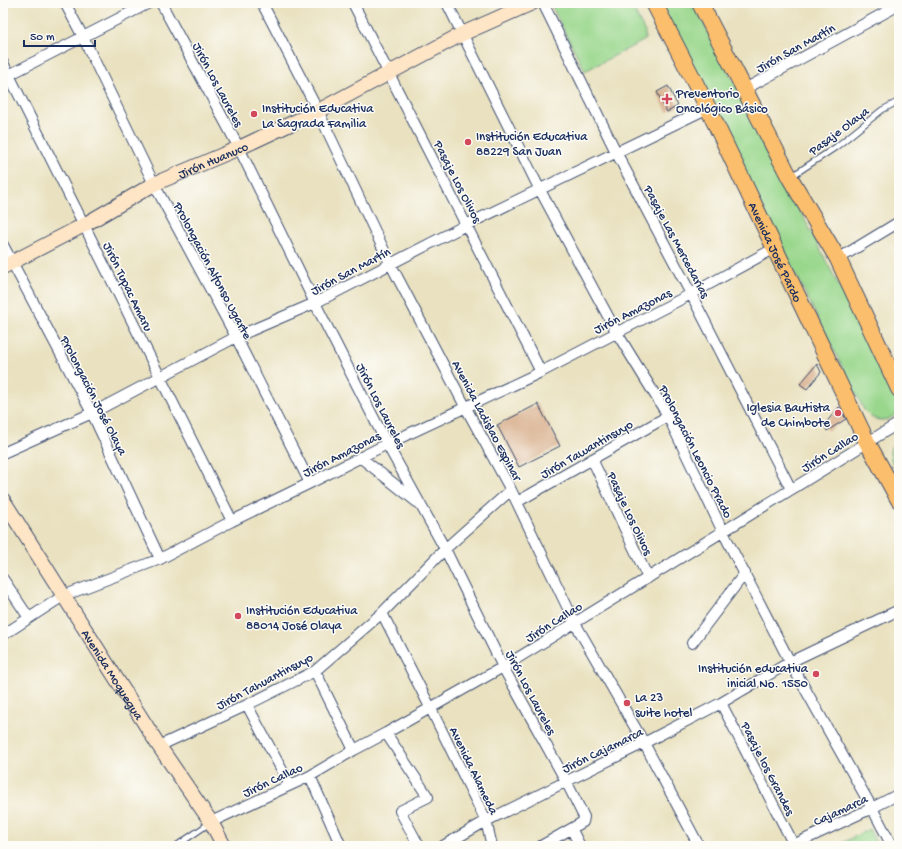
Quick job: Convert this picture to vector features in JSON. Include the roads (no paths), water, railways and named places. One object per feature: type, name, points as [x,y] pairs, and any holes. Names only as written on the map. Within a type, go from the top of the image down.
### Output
[{"type":"main road","name":"Jirón Huanuco","points":[[7,264],[84,225],[154,184],[239,148],[318,110],[462,34],[532,3]]},
{"type":"main road","name":"Avenida José Pardo","points":[[654,3],[708,108],[867,442],[899,500]]},
{"type":"main road","points":[[700,3],[790,178],[838,260],[899,389]]},
{"type":"main road","name":"Avenida Moquegua","points":[[3,500],[159,746],[211,822],[224,846]]},
{"type":"street","name":"Prolongación Alfonso Ugarte","points":[[65,3],[154,184],[236,337],[310,483]]},
{"type":"street","points":[[6,76],[149,3]]},
{"type":"street","name":"Jirón Los Laureles","points":[[161,3],[239,148],[315,303],[387,444],[446,549],[503,667],[566,781],[584,817],[583,822],[572,830]]},
{"type":"street","name":"Avenida Ladislao Espinar","points":[[262,3],[318,110],[390,263],[511,490],[575,623],[644,743],[699,846]]},
{"type":"street","name":"Pasaje Los Olivos","points":[[353,3],[541,372]]},
{"type":"street","name":"Prolongación Leoncio Prado","points":[[447,3],[540,190],[617,332],[668,416],[723,532],[790,662],[892,846]]},
{"type":"street","name":"Pasaje Las Mercedarias","points":[[543,3],[616,152],[791,489]]},
{"type":"street","name":"Jirón San Martín","points":[[745,89],[899,4]]},
{"type":"street","name":"Jirón Tupac Amaru","points":[[3,63],[6,76],[84,225],[159,378],[232,521]]},
{"type":"street","name":"Jirón San Martín","points":[[5,450],[92,413],[236,337],[315,303],[466,225],[708,108]]},
{"type":"street","points":[[838,260],[899,222]]},
{"type":"street","name":"Prolongación José Olaya","points":[[3,245],[7,264],[92,413],[160,558]]},
{"type":"street","name":"Jirón Amazonas","points":[[3,635],[63,596],[160,558],[360,457],[541,372],[691,294],[775,248]]},
{"type":"street","name":"Jirón Tawantinsuyo","points":[[517,502],[668,416]]},
{"type":"street","name":"Jirón Callao","points":[[211,822],[310,776],[503,667],[867,442],[899,424]]},
{"type":"street","points":[[360,457],[420,504]]},
{"type":"street","name":"Pasaje Los Olivos","points":[[592,459],[648,578]]},
{"type":"street","name":"Jirón Tahuantinsuyo","points":[[159,746],[248,705],[314,671],[382,613],[446,549],[511,490]]},
{"type":"street","points":[[692,643],[745,573]]},
{"type":"street","points":[[3,579],[29,618]]},
{"type":"street","name":"Jirón Cajamarca","points":[[447,845],[486,821],[721,703],[790,662],[899,610]]},
{"type":"street","name":"Avenida Alameda","points":[[382,613],[486,821],[492,846]]},
{"type":"street","points":[[314,671],[354,750]]},
{"type":"street","name":"Pasaje los Grandes","points":[[721,703],[793,845]]},
{"type":"street","points":[[248,705],[290,785]]},
{"type":"street","points":[[386,733],[428,797],[400,811],[419,846]]},
{"type":"street","points":[[310,776],[338,845]]},
{"type":"street","name":"Cajamarca","points":[[793,845],[899,794]]},
{"type":"street","points":[[541,846],[572,830],[580,846]]},
{"type":"lane","name":"Pasaje Olaya","points":[[790,178],[836,147],[882,110],[899,101]]},
{"type":"lane","points":[[176,846],[211,822]]},
{"type":"place","name":"Preventorio Oncológico Básico","points":[[667,99]]},
{"type":"place","name":"Institución Educativa La Sagrada Familia","points":[[254,114]]},
{"type":"place","name":"Institución Educativa 88229 San Juan","points":[[468,142]]},
{"type":"place","name":"Iglesia Bautista de Chimbote","points":[[838,413]]},
{"type":"place","name":"Institución Educativa 88014 José Olaya","points":[[238,616]]},
{"type":"place","name":"Institución educativa inicial No. 1550","points":[[816,674]]},
{"type":"place","name":"La 23 suite hotel","points":[[627,703]]}]
